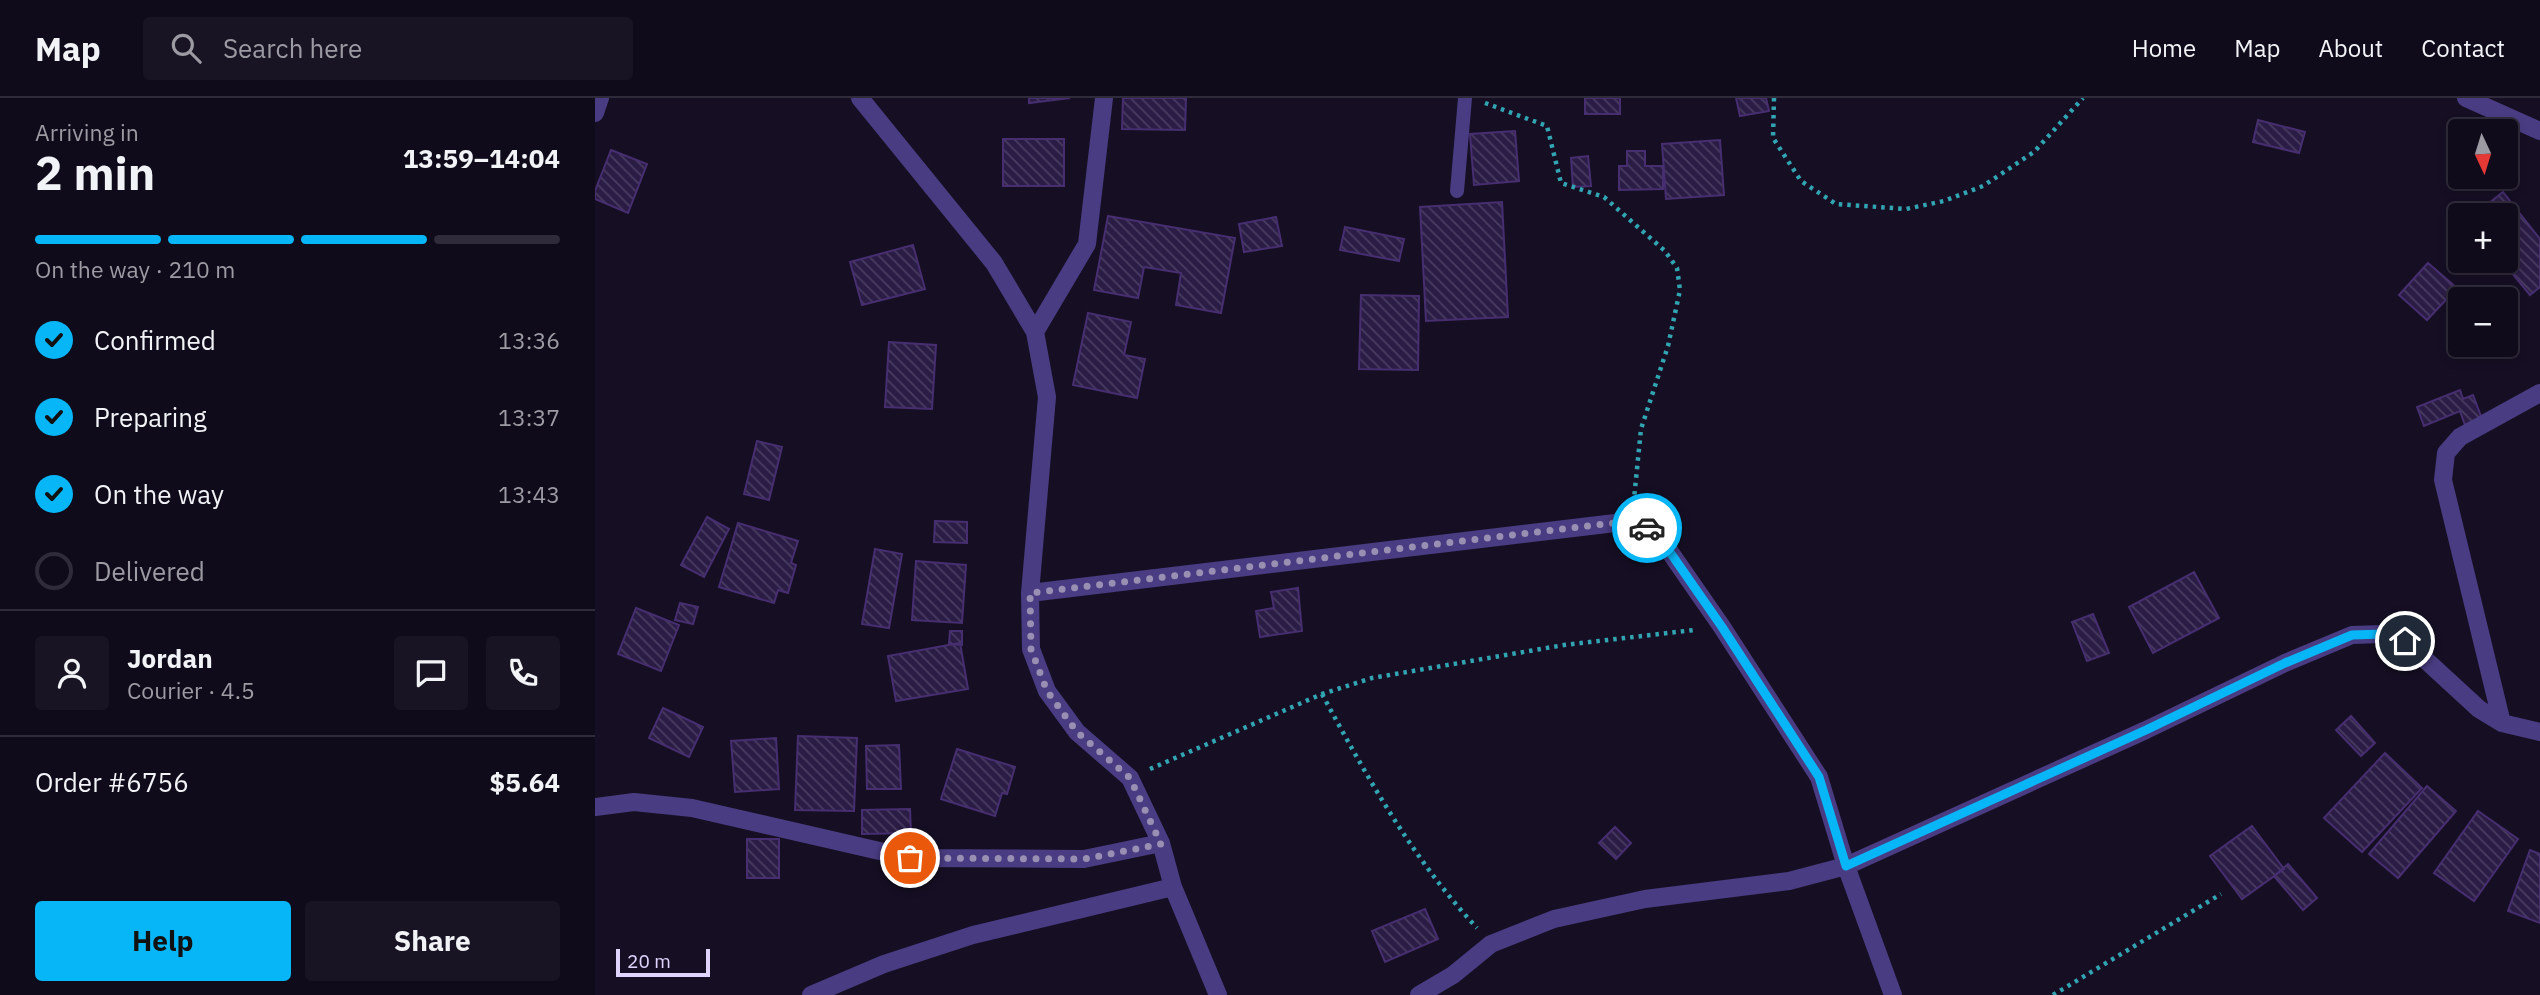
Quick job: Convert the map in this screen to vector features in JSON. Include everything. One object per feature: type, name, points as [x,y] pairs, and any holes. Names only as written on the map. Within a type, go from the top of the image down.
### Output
[{"type":"street","points":[[595,113],[600,98]]},
{"type":"street","points":[[860,98],[994,263],[1035,332],[1047,397],[1030,593],[1031,649],[1047,691],[1077,732],[1130,778],[1161,844],[1173,887],[1218,995]]},
{"type":"street","points":[[1035,332],[1087,244],[1104,98]]},
{"type":"street","points":[[2466,98],[2540,131]]},
{"type":"street","points":[[2502,723],[2442,480],[2446,453],[2460,437],[2540,393]]},
{"type":"street","points":[[1030,593],[1632,521],[1656,532],[1722,627],[1819,777],[1846,866],[1893,995]]},
{"type":"street","points":[[1419,995],[1453,975],[1491,944],[1554,919],[1619,905],[1789,881],[1846,866],[2146,730],[2285,663],[2352,635],[2384,634],[2405,641],[2479,709],[2502,723],[2540,732]]},
{"type":"street","points":[[595,807],[634,802],[692,807],[910,858],[1084,859],[1161,844]]},
{"type":"street","points":[[811,995],[884,964],[973,935],[1173,887]]},
{"type":"lane","points":[[1457,191],[1465,98]]},
{"type":"path","points":[[1774,98],[1773,138],[1801,181],[1836,204],[1906,209],[1944,201],[1983,186],[2033,152],[2083,98]]},
{"type":"path","points":[[1481,102],[1547,126],[1561,183],[1604,197],[1665,251],[1677,268],[1680,290],[1668,346],[1641,429],[1632,521]]},
{"type":"path","points":[[1130,778],[1322,694],[1372,678],[1550,648],[1722,627]]},
{"type":"path","points":[[1322,694],[1406,839],[1446,894],[1491,944]]},
{"type":"path","points":[[2053,995],[2221,894]]},
{"type":"building","points":[[1029,98],[1070,98],[1029,103]]},
{"type":"building","points":[[1123,98],[1186,98],[1185,130],[1122,129]]},
{"type":"building","points":[[1585,98],[1620,98],[1620,114],[1585,114]]},
{"type":"building","points":[[1736,98],[1766,98],[1769,111],[1740,116]]},
{"type":"building","points":[[2258,120],[2305,132],[2299,153],[2253,142]]},
{"type":"building","points":[[1515,131],[1519,181],[1474,185],[1470,134]]},
{"type":"building","points":[[1003,139],[1064,139],[1064,186],[1003,186]]},
{"type":"building","points":[[1720,140],[1724,195],[1666,199],[1662,144]]},
{"type":"building","points":[[611,150],[647,164],[628,213],[595,199],[595,191]]},
{"type":"building","points":[[1627,151],[1645,151],[1645,166],[1663,166],[1663,189],[1619,190],[1619,166],[1627,166]]},
{"type":"building","points":[[1588,156],[1591,186],[1573,187],[1571,158]]},
{"type":"building","points":[[2503,192],[2512,203],[2489,203]]},
{"type":"building","points":[[1502,202],[1508,317],[1426,321],[1420,207]]},
{"type":"building","points":[[2518,211],[2540,239],[2540,287],[2530,295],[2512,273],[2518,273]]},
{"type":"building","points":[[1108,216],[1235,238],[1221,313],[1176,305],[1181,273],[1144,267],[1138,298],[1094,290]]},
{"type":"building","points":[[1276,217],[1282,246],[1244,252],[1239,224]]},
{"type":"building","points":[[1345,227],[1404,239],[1399,261],[1340,250]]},
{"type":"building","points":[[913,245],[925,289],[862,305],[850,262]]},
{"type":"building","points":[[2428,263],[2456,287],[2448,287],[2448,298],[2427,320],[2399,295]]},
{"type":"building","points":[[1361,295],[1419,296],[1418,370],[1359,369]]},
{"type":"building","points":[[1088,313],[1131,322],[1124,355],[1145,359],[1137,398],[1073,385]]},
{"type":"building","points":[[889,342],[936,345],[932,409],[885,407]]},
{"type":"building","points":[[2460,390],[2463,399],[2473,395],[2482,419],[2465,425],[2460,411],[2424,426],[2417,407]]},
{"type":"building","points":[[757,441],[782,447],[769,500],[744,494]]},
{"type":"building","points":[[707,517],[729,529],[704,577],[681,565]]},
{"type":"building","points":[[935,521],[967,522],[967,543],[934,542]]},
{"type":"building","points":[[738,523],[798,541],[791,563],[796,565],[788,593],[778,590],[774,603],[719,587]]},
{"type":"building","points":[[875,549],[902,554],[889,628],[862,624]]},
{"type":"building","points":[[916,561],[966,565],[962,623],[912,620]]},
{"type":"building","points":[[2194,572],[2219,618],[2153,653],[2129,607]]},
{"type":"building","points":[[1298,588],[1302,631],[1260,637],[1256,611],[1274,608],[1271,592]]},
{"type":"building","points":[[680,603],[698,607],[693,624],[675,620]]},
{"type":"building","points":[[636,608],[679,625],[661,671],[618,654]]},
{"type":"building","points":[[2093,614],[2109,653],[2087,661],[2072,622]]},
{"type":"building","points":[[950,631],[962,631],[962,645],[949,644]]},
{"type":"building","points":[[960,643],[968,689],[896,701],[888,656]]},
{"type":"building","points":[[663,708],[703,727],[689,757],[649,738]]},
{"type":"building","points":[[2351,716],[2375,743],[2361,756],[2336,730]]},
{"type":"building","points":[[798,736],[857,738],[854,811],[795,810]]},
{"type":"building","points":[[776,738],[779,789],[735,792],[731,741]]},
{"type":"building","points":[[899,745],[901,789],[867,789],[866,746]]},
{"type":"building","points":[[957,749],[1015,767],[1007,794],[1002,793],[995,816],[941,799]]},
{"type":"building","points":[[2385,753],[2422,788],[2362,852],[2324,818]]},
{"type":"building","points":[[2427,786],[2456,811],[2398,878],[2369,854]]},
{"type":"building","points":[[910,809],[911,833],[862,834],[862,810]]},
{"type":"building","points":[[2478,811],[2518,839],[2474,901],[2434,873]]},
{"type":"building","points":[[2252,826],[2284,869],[2242,899],[2210,856]]},
{"type":"building","points":[[1615,827],[1631,843],[1616,859],[1599,843]]},
{"type":"building","points":[[747,839],[779,839],[779,878],[747,878]]},
{"type":"building","points":[[2530,850],[2540,854],[2540,923],[2508,911]]},
{"type":"building","points":[[2288,864],[2317,898],[2303,910],[2274,876]]},
{"type":"building","points":[[1425,909],[1438,939],[1385,962],[1372,931]]},
{"type":"way so far","points":[[910,858],[1000,861],[1084,859],[1161,844],[1130,778],[1077,732],[1047,691],[1031,649],[1030,593],[1632,521],[1647,528]]},
{"type":"route","points":[[1647,528],[1656,532],[1722,627],[1819,777],[1846,866],[2146,730],[2285,663],[2352,635],[2384,634],[2405,641]]}]
